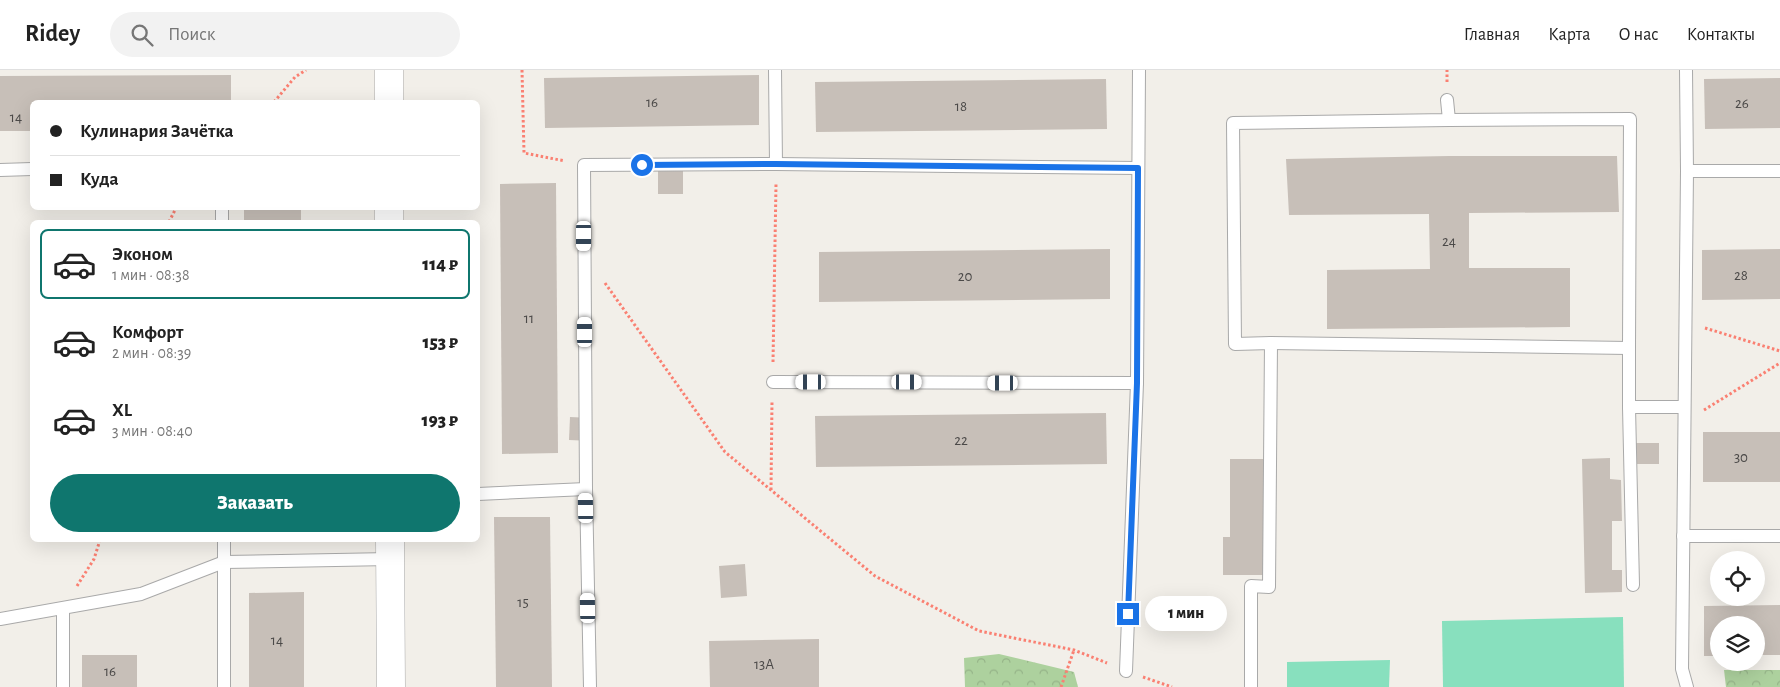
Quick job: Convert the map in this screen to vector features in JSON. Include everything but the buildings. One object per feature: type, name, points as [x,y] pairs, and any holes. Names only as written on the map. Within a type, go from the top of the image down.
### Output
[{"type":"street","points":[[389,70],[389,100]]},
{"type":"street","points":[[390,550],[390,687]]},
{"type":"lane","points":[[776,70],[776,164]]},
{"type":"lane","points":[[1126,671],[1137,383],[1139,70]]},
{"type":"lane","points":[[1686,70],[1687,171],[1682,669],[1687,687]]},
{"type":"lane","points":[[1447,100],[1449,120]]},
{"type":"lane","points":[[1629,348],[1235,344],[1233,123],[1630,119],[1629,407],[1633,585]]},
{"type":"lane","points":[[590,687],[586,489],[584,165],[776,164],[1138,168]]},
{"type":"lane","points":[[0,170],[30,170]]},
{"type":"lane","points":[[1687,171],[1780,171]]},
{"type":"lane","points":[[1251,687],[1251,586],[1269,588],[1271,343]]},
{"type":"lane","points":[[773,382],[1137,383]]},
{"type":"lane","points":[[1629,407],[1684,407]]},
{"type":"lane","points":[[480,494],[586,489]]},
{"type":"lane","points":[[1683,536],[1780,536]]},
{"type":"lane","points":[[224,542],[224,687]]},
{"type":"lane","points":[[0,619],[141,594],[224,562],[390,550]]},
{"type":"lane","points":[[63,609],[63,687]]},
{"type":"path","points":[[276,100],[295,77],[306,70]]},
{"type":"path","points":[[522,70],[524,153],[584,165]]},
{"type":"path","points":[[771,490],[776,164]]},
{"type":"path","points":[[584,254],[725,452],[875,576],[979,631],[1074,650],[1172,687]]},
{"type":"path","points":[[1685,322],[1780,351]]},
{"type":"path","points":[[1684,423],[1780,363]]},
{"type":"path","points":[[63,609],[94,559],[99,542]]},
{"type":"path","points":[[1061,687],[1074,650]]},
{"type":"green space","points":[[1623,617],[1624,687],[1443,687],[1442,621]]},
{"type":"green space","points":[[999,654],[1074,672],[1078,687],[965,687],[964,658]]},
{"type":"green space","points":[[1390,660],[1389,687],[1287,687],[1287,662]]},
{"type":"green space","points":[[1780,670],[1780,687],[1726,687],[1724,671]]},
{"type":"route","points":[[642,165],[776,164],[1138,168],[1137,383],[1128,614]]}]
